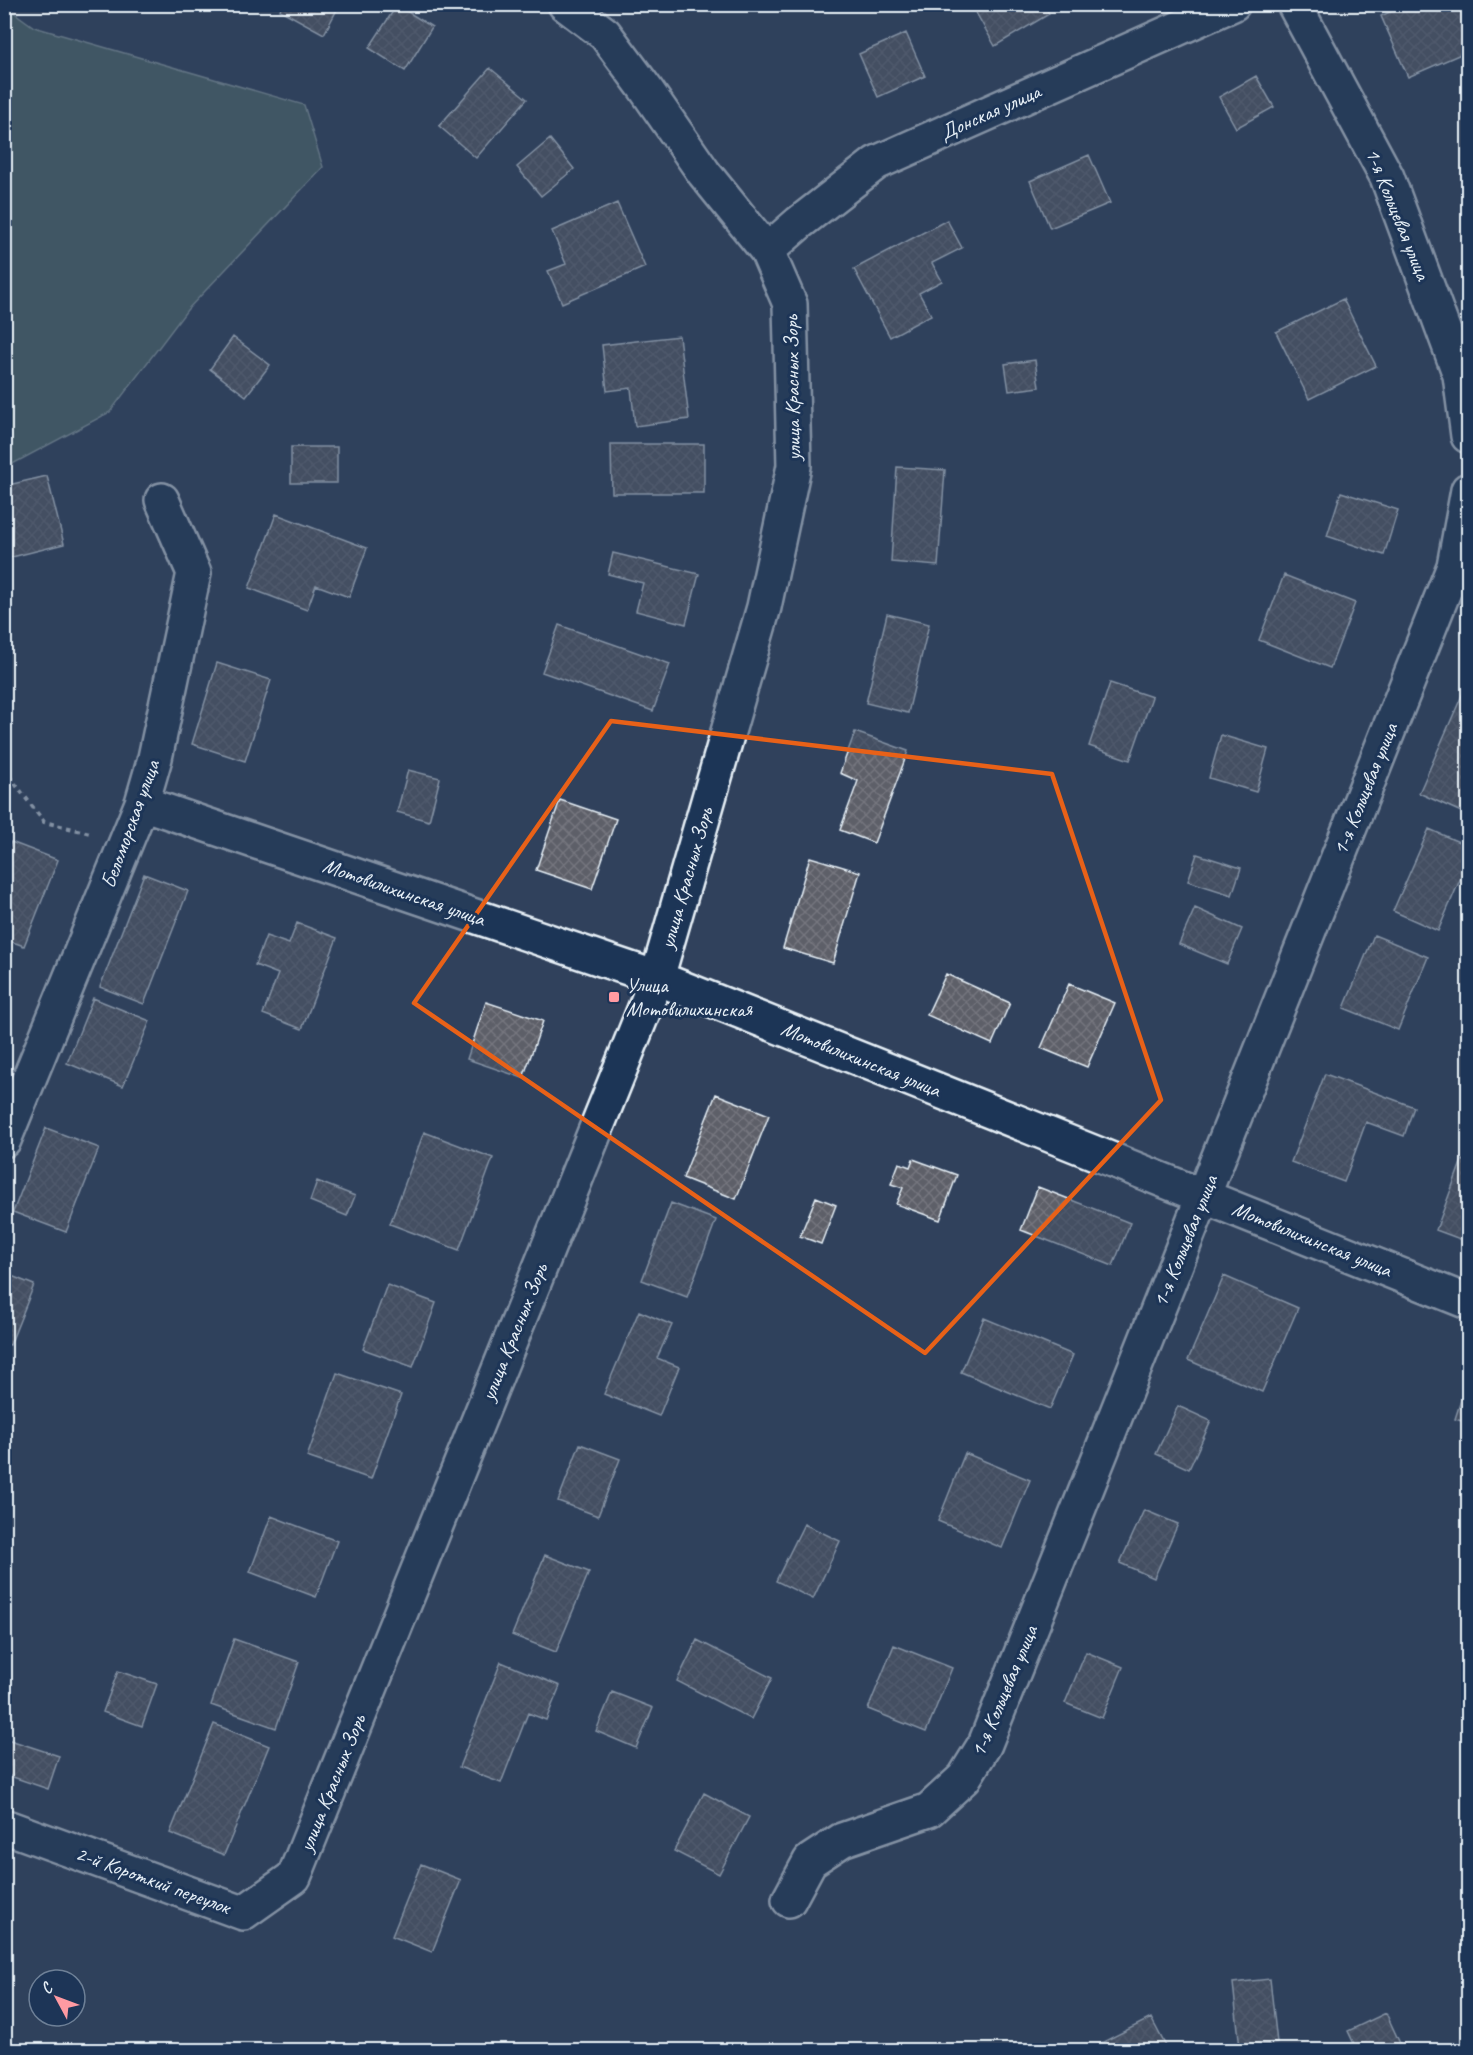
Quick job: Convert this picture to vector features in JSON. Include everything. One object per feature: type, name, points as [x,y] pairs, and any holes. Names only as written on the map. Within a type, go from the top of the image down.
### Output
[{"type":"street","name":"улица Красных Зорь","points":[[294,1878],[657,978],[764,607],[794,466],[790,304],[767,251],[704,173],[605,34],[565,4]]},
{"type":"street","name":"Донская улица","points":[[767,251],[876,163],[1233,4]]},
{"type":"street","name":"1-я Кольцевая улица","points":[[1294,4],[1387,177],[1460,375],[1468,436]]},
{"type":"street","name":"1-я Кольцевая улица","points":[[789,1900],[810,1861],[842,1840],[929,1810],[964,1778],[986,1743],[1454,566],[1468,490]]},
{"type":"street","name":"Беломорская улица","points":[[4,1140],[142,803],[155,758],[194,573],[162,500]]},
{"type":"street","name":"Мотовилихинская улица","points":[[142,803],[657,978],[1468,1302]]},
{"type":"street","name":"2-й Короткий переулок","points":[[4,1826],[243,1913],[294,1878]]},
{"type":"path","points":[[4,769],[44,822],[91,833]]},
{"type":"highlighted area","points":[[611,721],[1052,774],[1161,1100],[925,1353],[414,1003]]},
{"type":"green space","points":[[5,6],[34,27],[304,105],[323,167],[187,310],[110,412],[5,468]]},
{"type":"building","points":[[283,4],[340,4],[324,34],[280,10]]},
{"type":"building","points":[[971,4],[1044,4],[1049,14],[995,46]]},
{"type":"building","points":[[1407,4],[1435,4],[1437,11],[1451,4],[1468,4],[1468,51],[1408,77],[1381,16]]},
{"type":"building","points":[[397,5],[432,27],[405,71],[369,48]]},
{"type":"building","points":[[906,33],[925,76],[878,97],[859,54]]},
{"type":"building","points":[[490,68],[527,99],[476,158],[439,126]]},
{"type":"building","points":[[1256,76],[1274,107],[1236,128],[1219,97]]},
{"type":"building","points":[[550,139],[574,169],[541,196],[517,167]]},
{"type":"building","points":[[1089,155],[1110,203],[1050,228],[1030,181]]},
{"type":"building","points":[[617,203],[645,267],[562,303],[548,271],[566,264],[552,231]]},
{"type":"building","points":[[947,220],[962,248],[932,263],[942,281],[919,293],[931,315],[890,337],[854,269]]},
{"type":"building","points":[[1343,299],[1376,366],[1309,399],[1276,332]]},
{"type":"building","points":[[679,336],[689,419],[635,426],[631,388],[607,391],[602,345]]},
{"type":"building","points":[[233,337],[270,365],[246,396],[210,369]]},
{"type":"building","points":[[1035,360],[1039,387],[1009,391],[1005,364]]},
{"type":"building","points":[[611,444],[704,444],[704,493],[612,493]]},
{"type":"building","points":[[291,447],[337,447],[337,483],[291,483]]},
{"type":"building","points":[[897,467],[945,470],[938,566],[891,562]]},
{"type":"building","points":[[47,476],[64,544],[4,559],[4,486]]},
{"type":"building","points":[[1341,492],[1398,510],[1384,555],[1327,536]]},
{"type":"building","points":[[276,514],[367,548],[349,597],[316,585],[307,610],[249,588]]},
{"type":"building","points":[[613,553],[699,574],[686,624],[636,611],[643,583],[608,574]]},
{"type":"building","points":[[1284,575],[1355,603],[1330,668],[1259,640]]},
{"type":"building","points":[[887,614],[929,624],[908,713],[866,703]]},
{"type":"building","points":[[559,625],[670,664],[653,711],[542,672]]},
{"type":"building","points":[[217,663],[271,680],[245,761],[192,744]]},
{"type":"building","points":[[1110,683],[1152,697],[1130,760],[1089,746]]},
{"type":"building","points":[[1463,693],[1468,696],[1468,815],[1419,793]]},
{"type":"building","points":[[855,732],[908,751],[874,843],[840,830],[858,781],[840,773]]},
{"type":"building","points":[[1221,735],[1268,749],[1256,792],[1209,778]]},
{"type":"building","points":[[408,770],[440,778],[429,821],[397,812]]},
{"type":"building","points":[[560,800],[616,819],[592,889],[536,870]]},
{"type":"building","points":[[1429,829],[1468,846],[1468,861],[1438,931],[1393,911]]},
{"type":"building","points":[[11,842],[58,860],[24,946],[4,939],[4,859]]},
{"type":"building","points":[[1197,854],[1241,868],[1232,895],[1188,881]]},
{"type":"building","points":[[810,857],[860,872],[833,963],[783,948]]},
{"type":"building","points":[[144,874],[188,891],[144,1004],[100,987]]},
{"type":"building","points":[[1195,908],[1242,929],[1227,964],[1179,944]]},
{"type":"building","points":[[297,923],[337,938],[302,1029],[263,1014],[278,974],[255,965],[266,936],[289,944]]},
{"type":"building","points":[[1374,935],[1428,957],[1398,1030],[1344,1008]]},
{"type":"building","points":[[946,974],[1010,1003],[992,1044],[927,1015]]},
{"type":"building","points":[[1069,984],[1115,1003],[1087,1067],[1041,1048]]},
{"type":"building","points":[[93,998],[150,1021],[123,1086],[67,1063]]},
{"type":"building","points":[[486,1002],[543,1021],[523,1078],[467,1059]]},
{"type":"building","points":[[1325,1074],[1414,1107],[1404,1136],[1366,1122],[1344,1182],[1291,1162]]},
{"type":"building","points":[[716,1094],[769,1115],[736,1199],[683,1178]]},
{"type":"building","points":[[46,1128],[99,1148],[66,1232],[13,1212]]},
{"type":"building","points":[[424,1132],[493,1158],[459,1250],[390,1224]]},
{"type":"building","points":[[913,1159],[957,1175],[940,1220],[896,1204],[903,1188],[891,1184],[899,1163],[910,1167]]},
{"type":"building","points":[[1462,1160],[1468,1163],[1468,1242],[1436,1230]]},
{"type":"building","points":[[317,1181],[355,1196],[347,1216],[310,1201]]},
{"type":"building","points":[[1038,1187],[1130,1223],[1113,1266],[1021,1230]]},
{"type":"building","points":[[816,1197],[836,1205],[821,1244],[800,1236]]},
{"type":"building","points":[[671,1203],[716,1220],[687,1297],[642,1280]]},
{"type":"building","points":[[4,1273],[34,1285],[10,1345],[4,1343]]},
{"type":"building","points":[[1224,1276],[1298,1308],[1262,1392],[1188,1360]]},
{"type":"building","points":[[387,1285],[436,1303],[413,1367],[363,1349]]},
{"type":"building","points":[[639,1311],[672,1325],[657,1358],[679,1367],[659,1416],[604,1394]]},
{"type":"building","points":[[984,1318],[1073,1355],[1050,1409],[961,1372]]},
{"type":"building","points":[[337,1373],[401,1395],[371,1479],[307,1457]]},
{"type":"building","points":[[1468,1378],[1468,1423],[1455,1419]]},
{"type":"building","points":[[1178,1406],[1211,1421],[1189,1469],[1156,1454]]},
{"type":"building","points":[[580,1444],[620,1459],[598,1516],[558,1501]]},
{"type":"building","points":[[965,1453],[1030,1480],[1002,1548],[938,1521]]},
{"type":"building","points":[[1144,1510],[1178,1524],[1154,1578],[1120,1563]]},
{"type":"building","points":[[271,1516],[337,1541],[316,1597],[250,1572]]},
{"type":"building","points":[[804,1524],[840,1541],[813,1599],[776,1581]]},
{"type":"building","points":[[545,1555],[589,1572],[556,1652],[512,1635]]},
{"type":"building","points":[[234,1639],[299,1662],[276,1728],[211,1705]]},
{"type":"building","points":[[697,1640],[772,1678],[751,1719],[677,1681]]},
{"type":"building","points":[[894,1645],[952,1668],[926,1732],[868,1709]]},
{"type":"building","points":[[1086,1652],[1123,1667],[1102,1718],[1065,1703]]},
{"type":"building","points":[[501,1662],[560,1686],[546,1720],[528,1713],[501,1783],[459,1767]]},
{"type":"building","points":[[118,1671],[157,1684],[142,1726],[103,1712]]},
{"type":"building","points":[[612,1692],[653,1708],[636,1748],[596,1731]]},
{"type":"building","points":[[214,1724],[269,1746],[224,1855],[170,1833]]},
{"type":"building","points":[[4,1738],[59,1756],[48,1789],[4,1774]]},
{"type":"building","points":[[704,1793],[749,1817],[719,1874],[674,1851]]},
{"type":"building","points":[[421,1864],[461,1880],[432,1952],[392,1936]]},
{"type":"building","points":[[1270,1979],[1277,2043],[1240,2048],[1233,1983]]},
{"type":"building","points":[[1386,2013],[1403,2050],[1357,2050],[1348,2031]]},
{"type":"building","points":[[1151,2018],[1168,2050],[1099,2050],[1097,2045]]},
{"type":"place","name":"Улица Мотовилихинская","points":[[614,997]]}]
